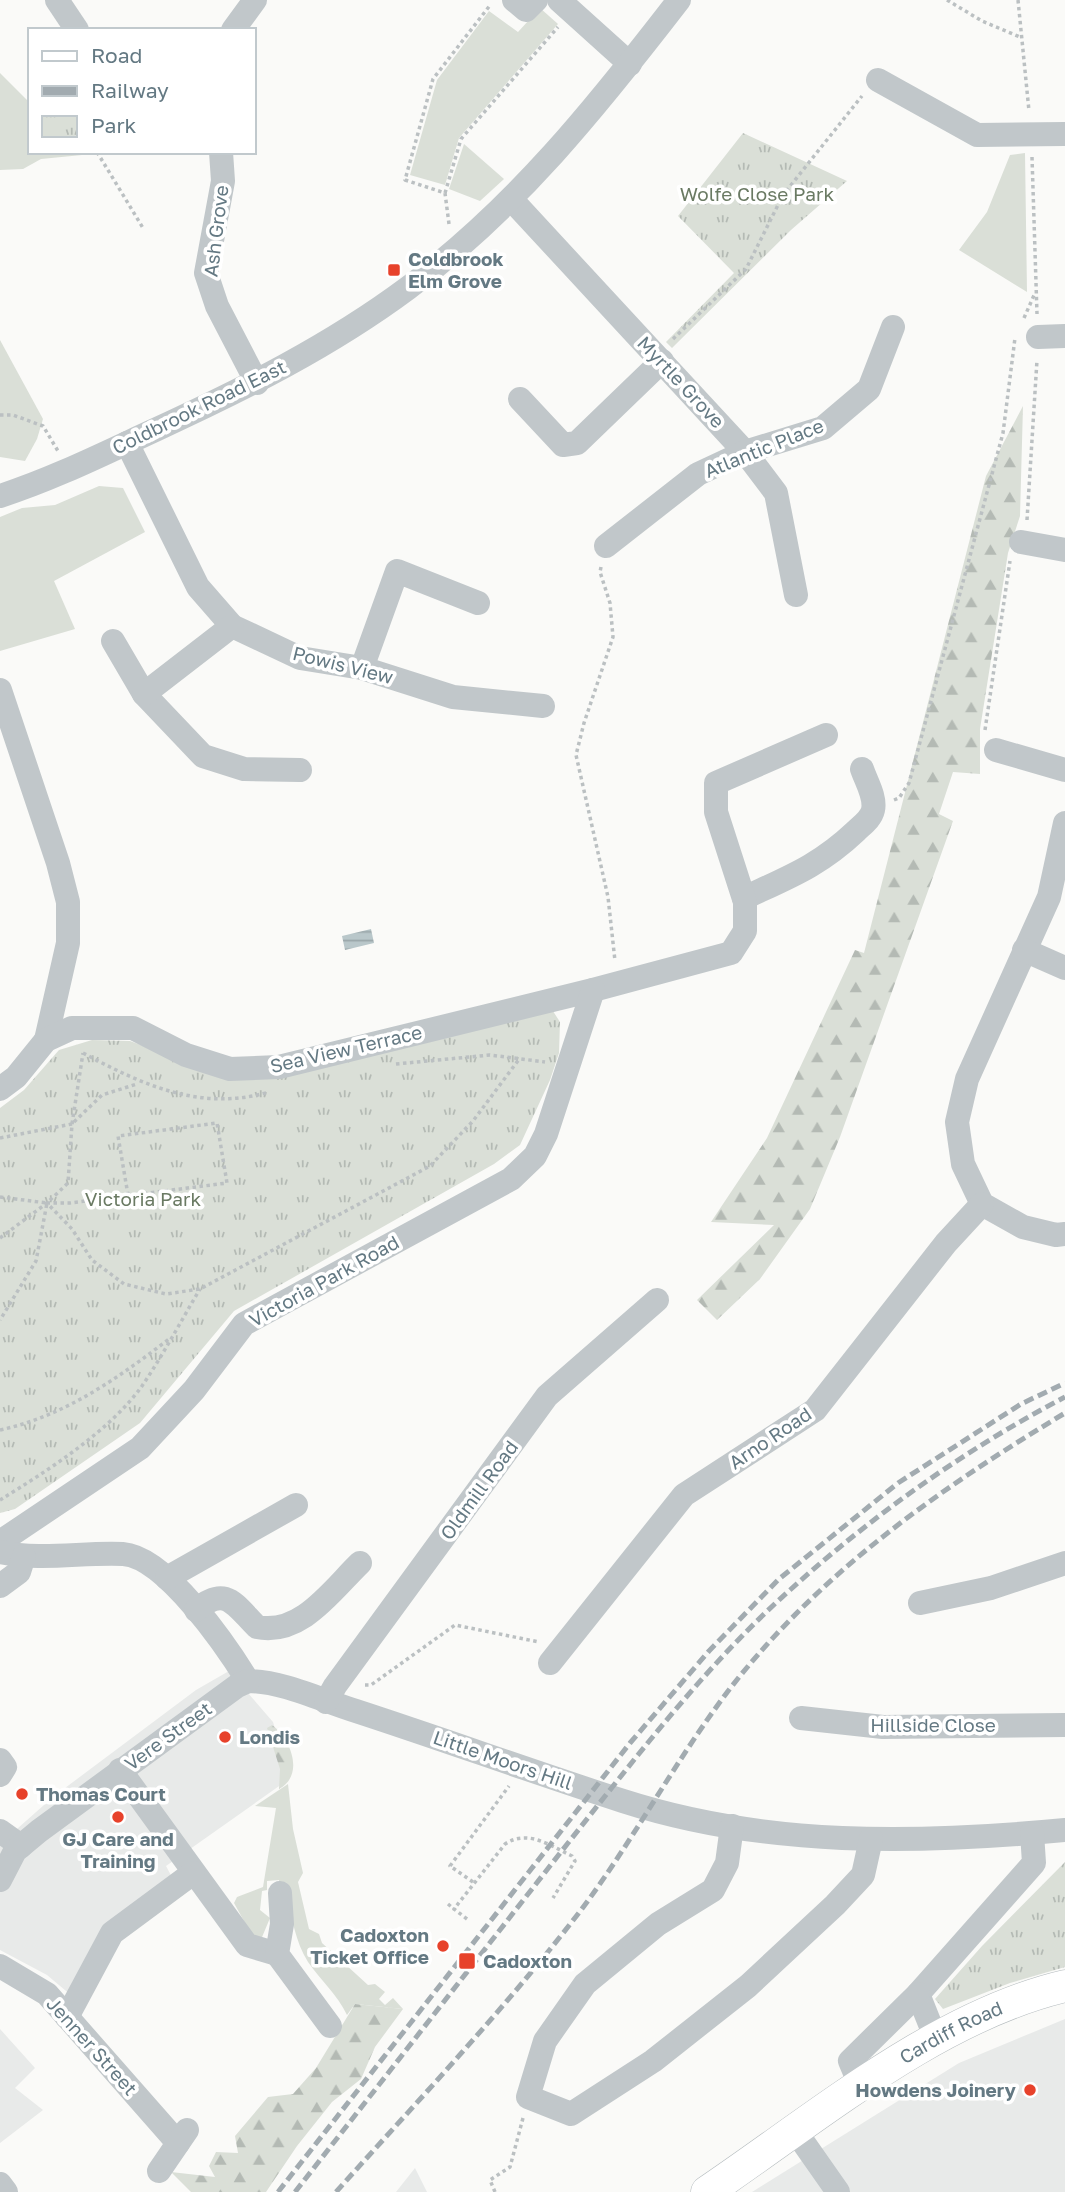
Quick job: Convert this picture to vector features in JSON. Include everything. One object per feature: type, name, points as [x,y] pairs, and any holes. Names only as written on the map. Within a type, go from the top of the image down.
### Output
[{"type":"main road","name":"Cardiff Road","points":[[707,2192],[936,2039],[988,2012],[1065,1986]]},
{"type":"street","points":[[57,0],[76,28]]},
{"type":"street","points":[[234,28],[255,0]]},
{"type":"street","points":[[514,0],[526,10],[536,0]]},
{"type":"street","name":"Coldbrook Road East","points":[[2,489],[127,443],[257,383],[388,302],[463,244],[562,146],[678,0]]},
{"type":"street","points":[[565,6],[629,64]]},
{"type":"street","points":[[878,80],[977,135],[1065,134]]},
{"type":"street","name":"Ash Grove","points":[[221,154],[223,181],[206,273],[217,306],[257,383]]},
{"type":"street","name":"Myrtle Grove","points":[[511,199],[745,452],[776,493],[796,595]]},
{"type":"street","name":"Atlantic Place","points":[[606,546],[698,474],[745,452],[822,428],[869,389],[893,327]]},
{"type":"street","points":[[1038,337],[1065,336]]},
{"type":"street","points":[[520,400],[563,445],[569,446],[576,443],[659,358]]},
{"type":"street","name":"Powis View","points":[[127,443],[198,587],[232,626],[300,658],[362,668],[453,696],[543,706]]},
{"type":"street","points":[[1021,542],[1065,550]]},
{"type":"street","points":[[362,668],[397,571],[478,603]]},
{"type":"street","points":[[144,694],[232,626]]},
{"type":"street","points":[[113,641],[144,694],[202,756],[244,769],[300,770]]},
{"type":"street","points":[[0,690],[58,863],[68,902],[68,943],[46,1040]]},
{"type":"street","name":"Sea View Terrace","points":[[0,1089],[16,1077],[46,1040],[72,1028],[133,1028],[186,1055],[230,1069],[279,1067],[618,984],[731,953],[746,931],[744,898],[716,812],[716,783],[826,735]]},
{"type":"street","points":[[996,751],[1065,770]]},
{"type":"street","points":[[744,898],[808,870],[838,849],[868,820],[873,810],[873,799],[862,769]]},
{"type":"street","points":[[1065,823],[1049,897],[967,1079],[957,1122],[963,1164],[982,1204],[1023,1227],[1056,1235],[1065,1234]]},
{"type":"street","points":[[1024,950],[1065,968]]},
{"type":"street","name":"Victoria Park Road","points":[[0,1542],[140,1448],[194,1390],[244,1324],[511,1179],[535,1156],[546,1134],[593,990]]},
{"type":"street","name":"Arno Road","points":[[557,1655],[684,1495],[815,1410],[946,1243],[982,1204]]},
{"type":"street","name":"Oldmill Road","points":[[331,1694],[547,1396],[657,1300]]},
{"type":"street","points":[[167,1578],[296,1505]]},
{"type":"street","points":[[0,1552],[24,1556],[125,1554],[150,1563],[167,1578],[225,1645],[248,1681]]},
{"type":"street","points":[[0,1586],[19,1572],[24,1556]]},
{"type":"street","points":[[195,1610],[211,1597],[220,1597],[229,1599],[257,1627],[282,1629],[309,1613],[360,1563]]},
{"type":"street","points":[[920,1603],[991,1588],[1057,1569],[1065,1563]]},
{"type":"street","name":"Little Moors Hill","points":[[248,1681],[331,1694],[523,1767],[661,1812],[732,1826],[777,1833],[937,1840],[1065,1829]]},
{"type":"street","name":"Vere Street","points":[[0,1880],[10,1859],[21,1846],[120,1770],[237,1686],[248,1681]]},
{"type":"street","name":"Hillside Close","points":[[801,1718],[883,1727],[1065,1725]]},
{"type":"street","points":[[0,1760],[5,1767],[0,1775]]},
{"type":"street","points":[[120,1770],[192,1873],[247,1945],[277,1954],[330,2026]]},
{"type":"street","points":[[732,1826],[727,1863],[713,1891],[658,1924],[585,1984],[545,2041],[528,2097],[571,2114],[653,2061],[748,1986],[835,1905],[863,1875],[870,1839]]},
{"type":"street","points":[[0,1831],[21,1846]]},
{"type":"street","points":[[861,2087],[850,2061],[918,1994],[1034,1863],[1032,1833]]},
{"type":"street","points":[[67,2017],[112,1933],[192,1873]]},
{"type":"street","points":[[277,1954],[282,1924],[280,1893]]},
{"type":"street","name":"Jenner Street","points":[[0,1966],[47,1994],[180,2137],[159,2171]]},
{"type":"street","points":[[918,1994],[936,2039]]},
{"type":"street","points":[[796,2132],[838,2192]]},
{"type":"street","points":[[0,2184],[6,2192]]},
{"type":"path","points":[[445,193],[405,180],[433,79],[495,0]]},
{"type":"path","points":[[947,0],[982,21],[1020,37]]},
{"type":"path","points":[[996,751],[985,729],[1011,554],[1021,542],[1028,519],[1038,337],[1031,134],[1018,0]]},
{"type":"path","points":[[463,244],[449,227],[445,193],[461,139],[565,6]]},
{"type":"path","points":[[659,358],[746,269],[796,177],[878,80]]},
{"type":"path","points":[[98,154],[144,229]]},
{"type":"path","points":[[873,810],[899,798],[909,783],[1003,433],[1014,340],[1035,293]]},
{"type":"path","points":[[0,415],[13,415],[43,426],[48,435]]},
{"type":"path","points":[[606,546],[600,572],[610,603],[613,638],[576,755],[608,897],[618,984]]},
{"type":"path","points":[[0,1238],[47,1203],[68,1183],[72,1124],[83,1053],[72,1028]]},
{"type":"path","points":[[47,1203],[72,1229],[92,1260],[124,1284],[166,1294],[200,1289],[430,1166],[473,1121],[520,1058],[555,1063]]},
{"type":"path","points":[[0,1138],[72,1124],[102,1095],[138,1083]]},
{"type":"path","points":[[0,1197],[71,1203],[227,1183],[217,1122],[118,1136],[128,1195]]},
{"type":"path","points":[[0,1320],[36,1261],[47,1203]]},
{"type":"path","points":[[0,1500],[29,1482],[117,1415],[141,1387],[200,1289]]},
{"type":"path","points":[[0,1430],[25,1424],[81,1399],[122,1375],[171,1338]]},
{"type":"path","points":[[331,1694],[371,1685],[455,1625],[557,1655]]},
{"type":"path","points":[[474,1883],[450,1866],[523,1767]]},
{"type":"path","points":[[454,1909],[505,1844],[515,1837],[528,1836],[572,1856],[575,1861],[553,1898]]},
{"type":"path","points":[[448,1904],[467,1919]]},
{"type":"path","points":[[495,2192],[489,2180],[510,2167],[528,2097]]},
{"type":"shaded area","points":[[371,929],[374,943],[345,950],[342,936]]},
{"type":"shaded area","points":[[229,1671],[273,1722],[287,1768],[282,1784],[166,1866],[174,1881],[72,1996],[47,1975],[0,1950],[0,1844],[53,1797],[196,1690]]},
{"type":"shaded area","points":[[1065,2019],[1065,2192],[752,2192],[959,2063]]},
{"type":"shaded area","points":[[0,2029],[35,2068],[15,2088],[43,2110],[0,2143]]},
{"type":"shaded area","points":[[415,2168],[427,2192],[396,2192]]},
{"type":"green space","points":[[540,8],[558,24],[459,138],[445,185],[410,175],[437,80],[489,11],[518,32]]},
{"type":"green space","points":[[0,73],[28,101],[28,154],[82,155],[41,159],[23,169],[0,170]]},
{"type":"green space","name":"Wolfe Close Park","points":[[743,133],[847,181],[791,230],[672,348],[666,342],[734,273],[678,216]]},
{"type":"green space","points":[[464,144],[504,179],[480,201],[449,189]]},
{"type":"green space","points":[[1025,153],[1027,292],[959,250],[987,212],[1010,155]]},
{"type":"green space","points":[[0,340],[43,419],[37,439],[25,461],[0,457]]},
{"type":"green space","points":[[1023,406],[1020,516],[1008,553],[980,729],[980,774],[953,772],[939,814],[953,821],[840,1137],[810,1209],[760,1279],[717,1320],[697,1300],[774,1225],[711,1222],[767,1138],[855,950],[864,953],[986,476]]},
{"type":"green space","points":[[99,486],[123,488],[145,532],[54,581],[75,629],[0,651],[0,517],[22,508],[55,505]]},
{"type":"green space","name":"Victoria Park","points":[[551,1008],[560,1022],[559,1053],[550,1080],[520,1145],[494,1164],[234,1311],[140,1423],[15,1509],[0,1513],[0,1108],[24,1090],[59,1050],[92,1040],[130,1041],[226,1076]]},
{"type":"green space","points":[[272,1725],[285,1739],[293,1766],[292,1775],[279,1789],[280,1769],[267,1728]]},
{"type":"green space","points":[[288,1784],[293,1829],[303,1873],[298,1882],[309,1929],[319,1934],[322,1943],[368,1985],[375,1984],[385,1992],[379,1999],[385,2005],[393,1998],[403,2009],[355,2004],[347,2015],[308,1962],[294,1929],[287,1894],[280,1889],[279,1880],[267,1881],[267,1890],[262,1891],[260,1910],[270,1918],[260,1942],[255,1941],[234,1903],[237,1897],[263,1887],[276,1808],[255,1806]]},
{"type":"green space","points":[[1065,1862],[1065,1967],[1010,1983],[943,2009],[935,1999],[982,1946]]},
{"type":"green space","points":[[355,2004],[403,2009],[375,2047],[361,2079],[332,2102],[297,2146],[266,2192],[191,2192],[171,2172],[215,2177],[209,2166],[216,2152],[238,2153],[235,2136],[268,2097],[293,2094],[316,2068]]},
{"type":"railway","points":[[278,2192],[630,1743],[709,1651],[779,1579],[898,1483],[1021,1404],[1065,1383]]},
{"type":"railway","points":[[295,2192],[620,1777],[701,1680],[759,1619],[822,1562],[887,1510],[956,1461],[1065,1397]]},
{"type":"railway","points":[[336,2192],[485,2026],[571,1923],[613,1865],[711,1715],[767,1644],[845,1568],[886,1534],[973,1471],[1065,1413]]},
{"type":"place","name":"Coldbrook Elm Grove","points":[[394,270]]},
{"type":"place","name":"Londis","points":[[225,1737]]},
{"type":"place","name":"Thomas Court","points":[[22,1794]]},
{"type":"place","name":"GJ Care and Training","points":[[118,1817]]},
{"type":"place","name":"Cadoxton Ticket Office","points":[[443,1946]]},
{"type":"place","name":"Cadoxton","points":[[467,1961]]},
{"type":"place","name":"Howdens Joinery","points":[[1030,2090]]}]
